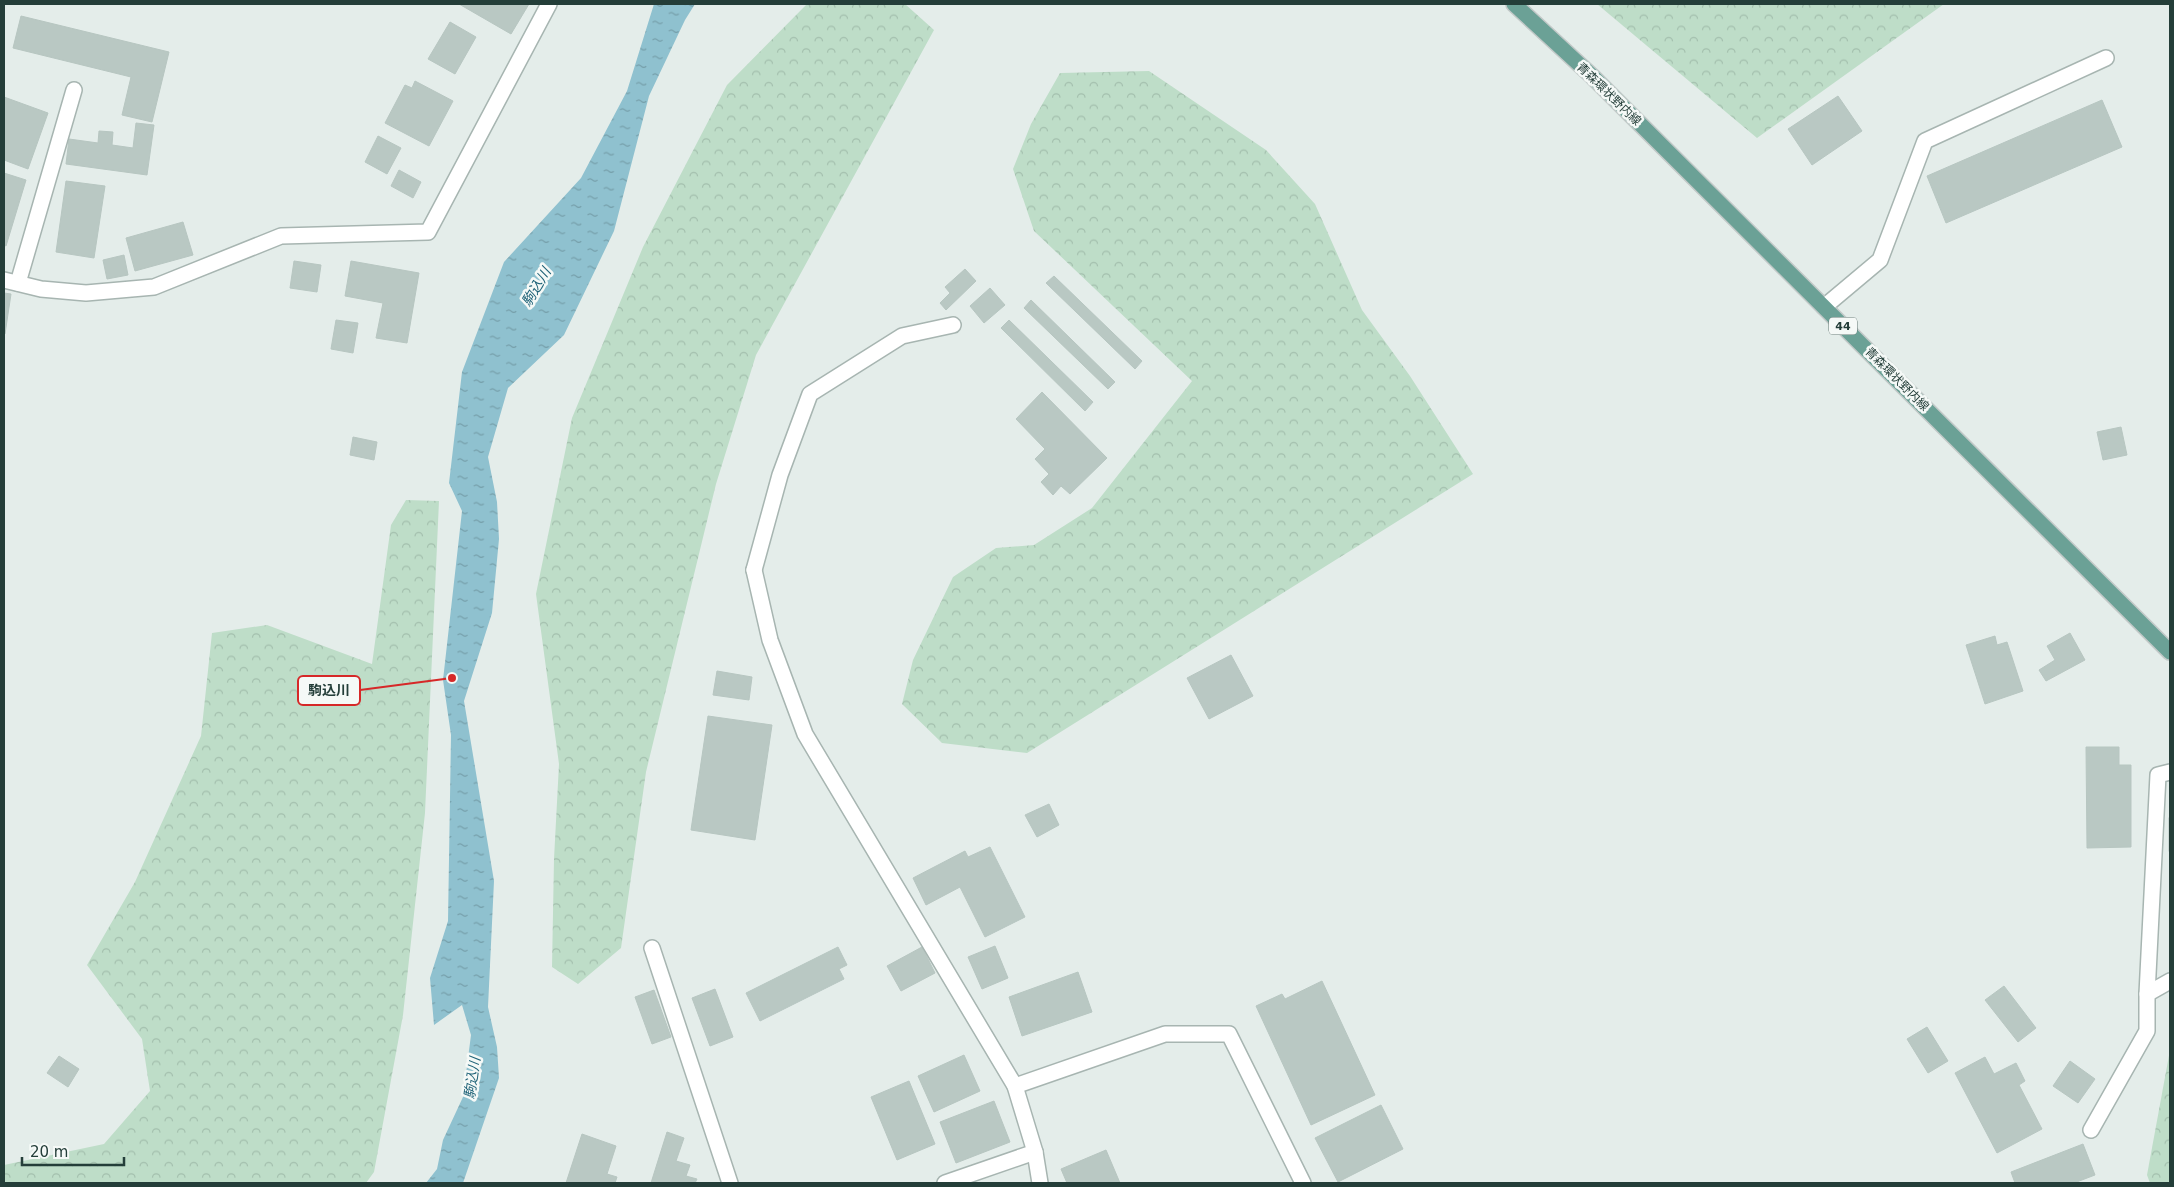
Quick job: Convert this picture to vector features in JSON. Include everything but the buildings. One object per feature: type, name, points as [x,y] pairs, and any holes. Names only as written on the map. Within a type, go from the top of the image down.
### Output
[{"type":"main road","name":"青森環状野内線","points":[[1514,4],[1593,77],[2170,652]]},
{"type":"street","points":[[74,90],[11,282],[41,289],[86,293],[154,287],[281,236],[428,232],[549,4]]},
{"type":"street","points":[[1824,307],[1880,260],[1925,140],[2106,58]]},
{"type":"street","points":[[953,325],[902,336],[810,394],[780,475],[754,570],[770,640],[804,734],[1015,1086],[1035,1152],[1040,1183]]},
{"type":"street","points":[[2092,1130],[2147,1031],[2147,994],[2158,775],[2170,772]]},
{"type":"street","points":[[652,948],[730,1183]]},
{"type":"street","points":[[2147,994],[2170,981]]},
{"type":"street","points":[[1015,1086],[1165,1034],[1230,1034],[1303,1183]]},
{"type":"street","points":[[945,1183],[1035,1152]]},
{"type":"green space","points":[[807,4],[905,4],[934,30],[756,355],[716,484],[646,772],[621,948],[578,984],[552,967],[554,859],[559,764],[536,594],[572,418],[643,247],[727,85]]},
{"type":"green space","points":[[1597,4],[1944,4],[1757,138]]},
{"type":"green space","points":[[1149,71],[1266,150],[1315,204],[1362,310],[1410,376],[1473,474],[1027,753],[942,743],[902,704],[913,660],[953,577],[996,548],[1034,545],[1092,508],[1192,381],[1034,231],[1013,169],[1031,124],[1060,73]]},
{"type":"green space","points":[[406,500],[439,501],[425,813],[403,1015],[374,1172],[366,1183],[4,1183],[4,1165],[104,1144],[150,1091],[142,1039],[87,965],[135,882],[201,736],[212,633],[267,625],[372,664],[391,525]]},
{"type":"green space","points":[[2170,1050],[2170,1183],[2150,1183],[2147,1175]]},
{"type":"water","points":[[654,4],[695,4],[685,20],[649,96],[614,231],[564,335],[508,388],[488,457],[497,502],[499,539],[492,613],[464,701],[494,881],[488,1007],[497,1047],[499,1078],[463,1183],[426,1183],[437,1169],[443,1140],[463,1097],[471,1035],[462,1005],[434,1025],[430,978],[448,921],[451,735],[443,680],[462,511],[449,483],[462,372],[504,262],[581,178],[627,91]]},
{"type":"place","name":"駒込川","points":[[452,678]]}]
